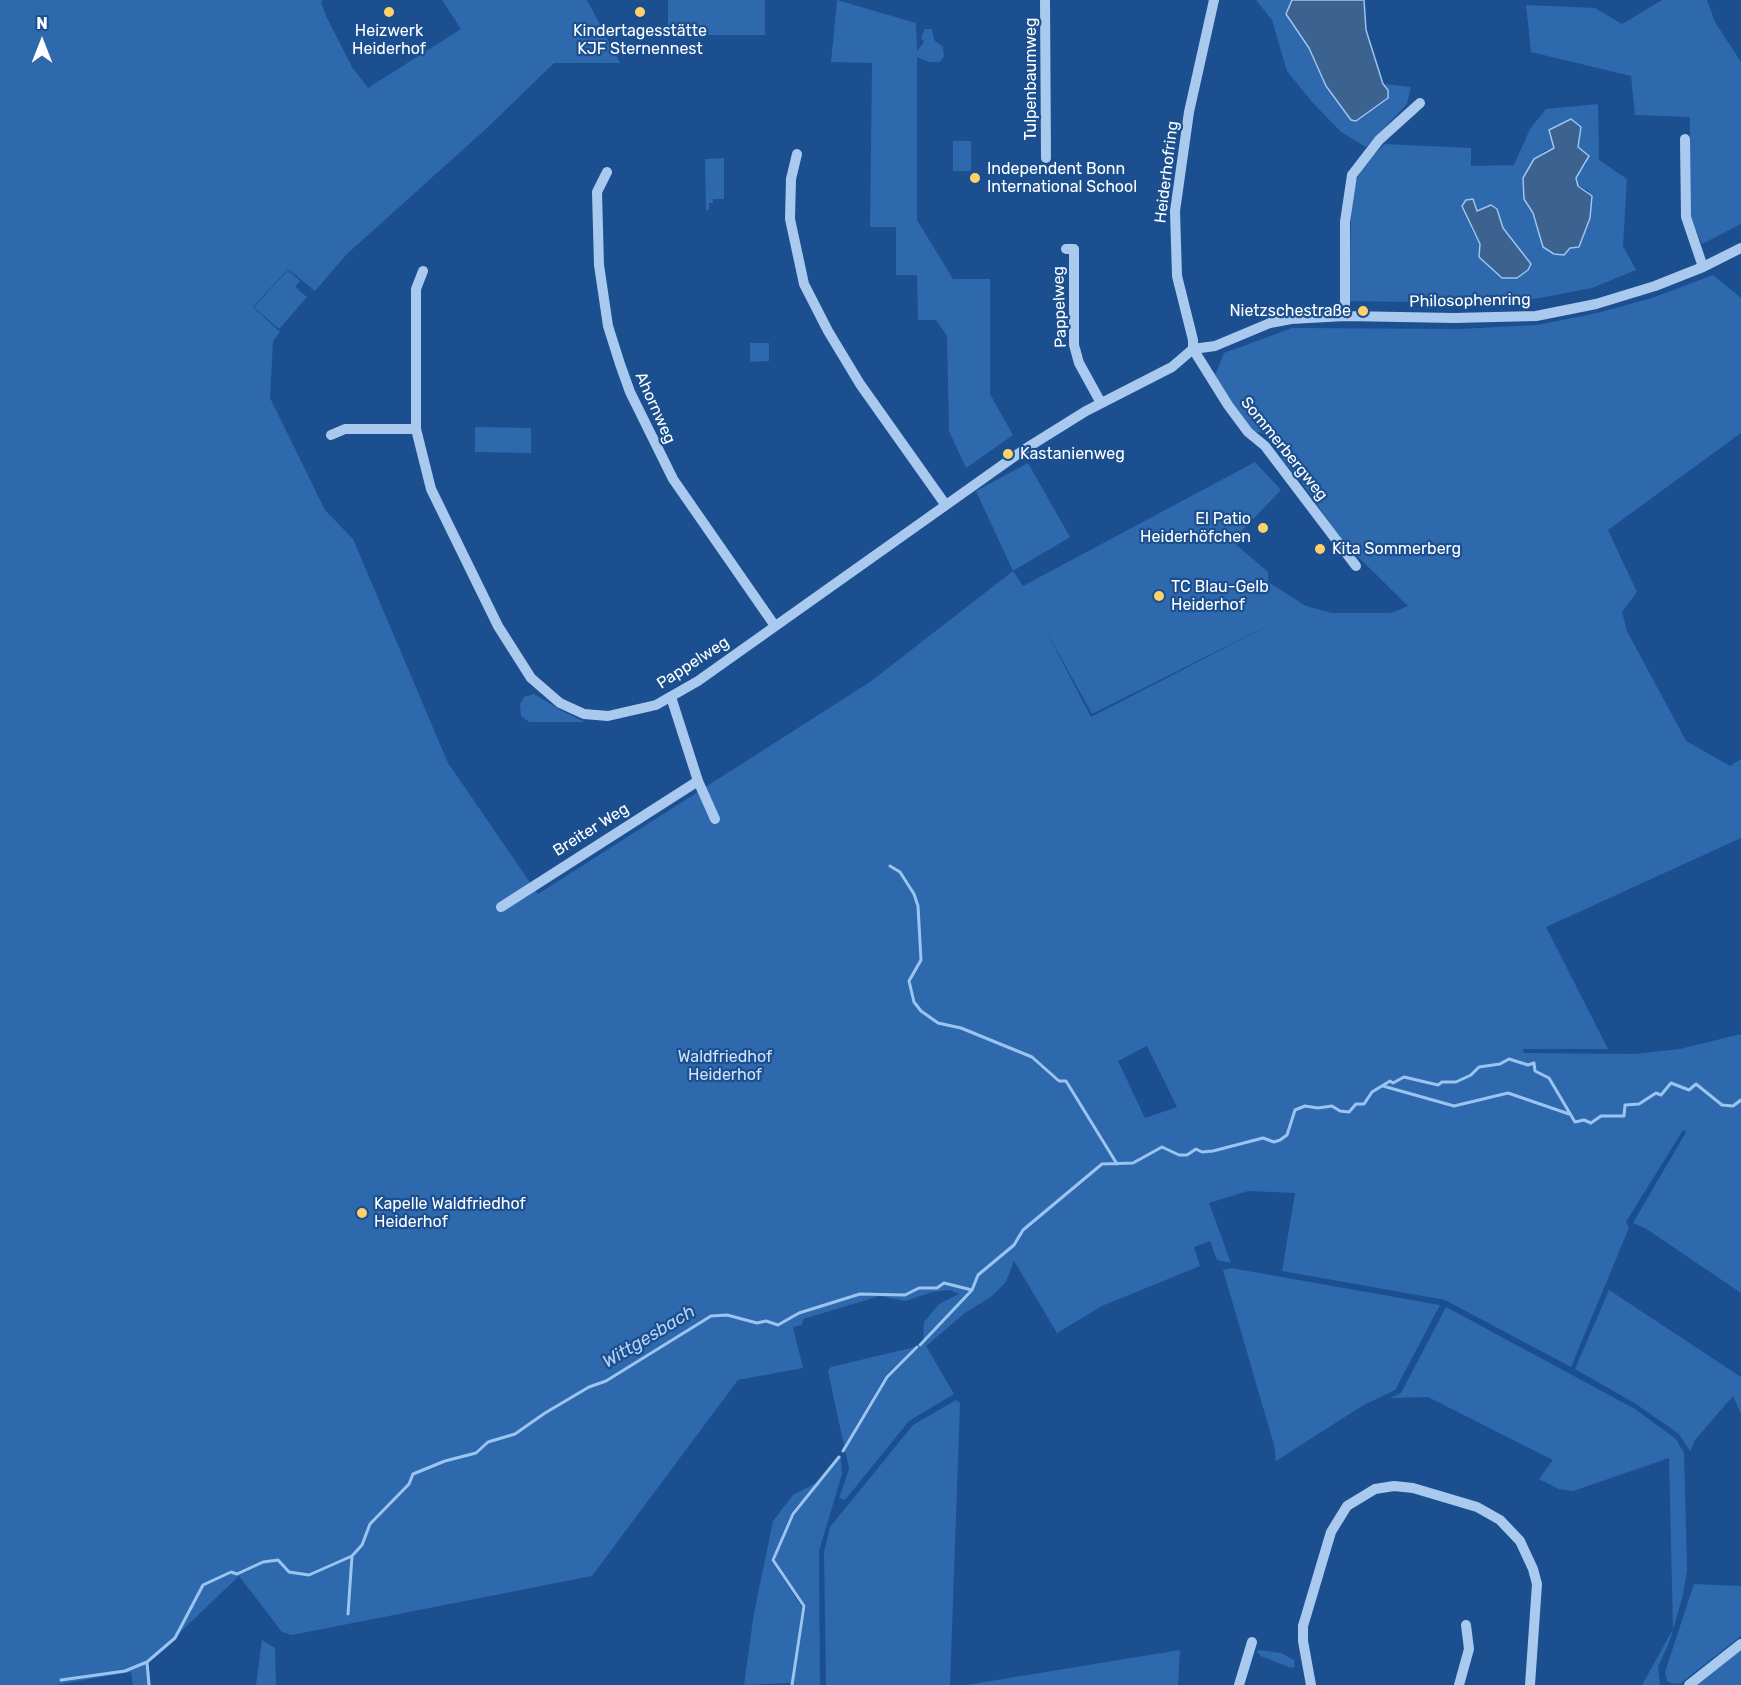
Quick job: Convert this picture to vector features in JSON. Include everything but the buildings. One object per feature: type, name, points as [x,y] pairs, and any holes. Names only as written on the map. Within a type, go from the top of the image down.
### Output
[{"type":"street","name":"Tulpenbaumweg","points":[[1045,0],[1046,158]]},
{"type":"street","name":"Heiderhofring","points":[[1193,349],[1193,340],[1182,305],[1177,276],[1175,211],[1188,122],[1214,0]]},
{"type":"street","points":[[1345,316],[1346,222],[1352,175],[1379,140],[1420,103]]},
{"type":"street","points":[[1685,140],[1686,217],[1703,267]]},
{"type":"street","points":[[797,154],[790,179],[790,219],[804,284],[824,324],[860,384],[945,504]]},
{"type":"street","name":"Ahornweg","points":[[607,172],[597,192],[599,264],[608,326],[630,392],[673,479],[775,626]]},
{"type":"street","name":"Philosophenring","points":[[1193,349],[1215,346],[1270,323],[1345,316],[1454,318],[1536,316],[1596,304],[1703,267],[1741,248]]},
{"type":"street","name":"Pappelweg","points":[[1066,249],[1074,249],[1074,345],[1079,363],[1101,404]]},
{"type":"street","name":"Pappelweg","points":[[423,271],[416,289],[416,429],[431,489],[498,626],[537,684],[560,703],[584,714],[608,716],[641,710],[671,697],[1025,449],[1101,404],[1172,367],[1193,349]]},
{"type":"street","name":"Sommerbergweg","points":[[1193,349],[1248,432],[1265,446],[1356,566]]},
{"type":"street","points":[[331,435],[345,429],[416,429]]},
{"type":"street","points":[[671,697],[698,782],[715,819]]},
{"type":"street","name":"Breiter Weg","points":[[501,907],[698,782]]},
{"type":"street","points":[[1311,1685],[1303,1641],[1303,1626],[1331,1533],[1347,1506],[1375,1489],[1394,1486],[1413,1488],[1477,1507],[1500,1520],[1520,1541],[1537,1584],[1530,1685]]},
{"type":"street","points":[[1459,1685],[1469,1649],[1466,1625]]},
{"type":"street","points":[[1239,1685],[1252,1642]]},
{"type":"street","points":[[1689,1685],[1741,1644]]},
{"type":"green space","name":"Waldfriedhof Heiderhof","points":[[0,0],[323,0],[321,2],[326,16],[352,67],[368,88],[461,29],[442,0],[587,0],[620,63],[554,63],[487,128],[347,254],[315,291],[288,269],[253,307],[280,332],[273,341],[270,398],[325,510],[353,539],[448,763],[538,894],[870,682],[1013,571],[1023,586],[1255,462],[1281,490],[1232,541],[1268,572],[1268,582],[1306,606],[1332,613],[1391,613],[1408,606],[1343,542],[1300,480],[1282,459],[1274,440],[1260,432],[1252,433],[1215,375],[1224,353],[1292,328],[1460,329],[1537,325],[1597,313],[1652,298],[1713,275],[1741,298],[1741,433],[1608,530],[1637,592],[1622,612],[1627,631],[1686,741],[1730,766],[1741,759],[1741,838],[1546,927],[1608,1049],[1523,1049],[1524,1053],[1635,1054],[1680,1049],[1741,1034],[1741,1293],[1645,1228],[1633,1223],[1686,1132],[1683,1130],[1626,1222],[1629,1228],[1571,1367],[1445,1300],[1282,1271],[1295,1193],[1248,1191],[1209,1203],[1231,1263],[1217,1260],[1210,1241],[1194,1247],[1200,1266],[1102,1306],[1057,1333],[1014,1261],[1006,1282],[992,1296],[965,1313],[926,1346],[954,1394],[909,1421],[845,1500],[839,1498],[849,1469],[845,1450],[887,1378],[923,1344],[924,1322],[939,1304],[959,1294],[950,1290],[933,1292],[905,1301],[880,1296],[803,1319],[802,1325],[793,1327],[803,1368],[738,1380],[592,1576],[292,1635],[282,1632],[239,1576],[148,1663],[151,1685],[133,1685],[131,1672],[55,1685],[0,1685]],"holes":[[[1281,619],[1091,717],[1044,627],[1092,714]],[[1147,1046],[1177,1107],[1145,1118],[1118,1061]]]},
{"type":"green space","points":[[668,0],[765,0],[765,35],[668,35]]},
{"type":"green space","points":[[837,0],[916,23],[917,51],[924,42],[921,38],[925,29],[932,29],[934,40],[943,47],[944,56],[940,62],[929,62],[917,57],[917,220],[953,279],[990,279],[990,394],[1013,435],[966,468],[949,431],[947,336],[936,320],[918,320],[917,275],[896,275],[896,227],[870,227],[872,63],[831,62]]},
{"type":"green space","points":[[1256,0],[1292,0],[1286,14],[1310,48],[1315,64],[1388,90],[1383,84],[1411,87],[1407,104],[1366,147],[1341,132],[1312,102],[1287,71],[1272,20]]},
{"type":"green space","points":[[1662,0],[1707,0],[1715,22],[1741,62],[1741,224],[1702,244],[1689,215],[1690,117],[1635,115],[1631,76],[1531,52],[1526,5],[1595,8],[1622,24]]},
{"type":"green space","points":[[1598,104],[1599,160],[1627,179],[1623,246],[1636,270],[1592,288],[1534,299],[1470,303],[1349,301],[1352,189],[1364,165],[1384,144],[1471,148],[1471,166],[1514,165],[1530,129],[1546,109]],"holes":[[[1571,119],[1581,127],[1578,147],[1587,163],[1576,178],[1578,185],[1589,191],[1543,247],[1533,213],[1524,199],[1523,178],[1534,159],[1546,150],[1554,149],[1550,130]],[[1497,209],[1503,228],[1531,264],[1480,244],[1471,229],[1477,211]]]},
{"type":"green space","points":[[953,141],[971,141],[971,171],[953,171]]},
{"type":"green space","points":[[724,158],[724,199],[713,199],[713,203],[709,203],[709,210],[706,210],[705,159]]},
{"type":"green space","points":[[288,270],[300,281],[295,287],[307,297],[279,329],[254,307]]},
{"type":"green space","points":[[750,343],[769,343],[769,361],[750,362]]},
{"type":"green space","points":[[475,427],[531,428],[531,453],[475,452]]},
{"type":"green space","points":[[1028,463],[1070,537],[1013,571],[976,491]]},
{"type":"green space","points":[[534,694],[585,722],[529,722],[521,716],[520,704],[524,697]]},
{"type":"green space","points":[[1231,1268],[1440,1305],[1395,1390],[1362,1406],[1276,1461],[1274,1445],[1223,1270]]},
{"type":"green space","points":[[1609,1290],[1741,1377],[1741,1414],[1733,1396],[1695,1440],[1690,1451],[1679,1434],[1636,1404],[1575,1369]]},
{"type":"green space","points":[[1446,1307],[1635,1409],[1676,1439],[1684,1453],[1687,1570],[1683,1595],[1669,1643],[1658,1667],[1660,1685],[1642,1685],[1673,1629],[1669,1458],[1573,1491],[1559,1489],[1539,1479],[1553,1460],[1428,1397],[1390,1398],[1401,1393]]},
{"type":"green space","points":[[915,1347],[885,1376],[844,1446],[828,1371],[831,1367]]},
{"type":"green space","points":[[956,1400],[960,1403],[950,1685],[826,1685],[824,1552],[830,1527],[913,1425]]},
{"type":"green space","points":[[841,1457],[842,1474],[819,1551],[820,1685],[793,1685],[806,1606],[776,1563],[775,1557],[795,1514]]},
{"type":"green space","points":[[816,1483],[792,1512],[771,1560],[802,1607],[791,1683],[744,1685],[754,1613],[773,1521],[793,1495]]},
{"type":"green space","points":[[1694,1584],[1741,1586],[1741,1636],[1681,1683],[1674,1684],[1667,1681],[1665,1672]]},
{"type":"green space","points":[[262,1640],[275,1648],[276,1685],[256,1685]]},
{"type":"green space","points":[[1180,1650],[1178,1685],[966,1685]]},
{"type":"green space","points":[[1258,1650],[1281,1653],[1294,1660],[1295,1667],[1291,1668],[1261,1656]]},
{"type":"green space","points":[[1741,1650],[1741,1685],[1696,1685]]},
{"type":"shaded area","points":[[1292,0],[1364,0],[1366,30],[1383,84],[1388,90],[1388,98],[1356,121],[1351,120],[1326,86],[1309,48],[1286,14]]},
{"type":"shaded area","points":[[1571,119],[1581,127],[1578,147],[1589,156],[1576,178],[1578,186],[1592,196],[1590,218],[1579,247],[1570,248],[1564,255],[1554,254],[1543,247],[1533,213],[1524,199],[1523,178],[1534,159],[1554,148],[1549,130]]},
{"type":"shaded area","points":[[1473,199],[1477,211],[1491,205],[1497,209],[1503,228],[1531,264],[1528,270],[1517,278],[1502,278],[1479,257],[1480,244],[1462,206],[1466,200]]},
{"type":"waterway","points":[[890,866],[900,872],[914,894],[918,906],[921,960],[909,981],[914,1002],[921,1011],[938,1023],[961,1028],[1032,1057],[1059,1081],[1066,1081],[1117,1164]]},
{"type":"waterway","name":"Wittgesbach","points":[[61,1680],[125,1671],[147,1662],[175,1638],[203,1585],[231,1572],[237,1574],[263,1562],[278,1560],[289,1572],[309,1575],[352,1556],[362,1545],[370,1524],[409,1484],[413,1474],[445,1461],[476,1453],[488,1442],[515,1434],[545,1413],[589,1387],[606,1381],[711,1316],[727,1315],[757,1323],[766,1321],[778,1325],[799,1313],[860,1294],[905,1295],[919,1288],[937,1288],[944,1283],[972,1290],[978,1275],[1014,1245],[1023,1230],[1102,1164],[1133,1163],[1162,1147],[1179,1155],[1187,1155],[1196,1149],[1202,1152],[1213,1151],[1263,1138],[1274,1142],[1287,1135],[1295,1110],[1305,1106],[1318,1108],[1332,1106],[1340,1111],[1349,1112],[1356,1104],[1364,1104],[1372,1092],[1390,1081],[1393,1083],[1404,1077],[1438,1085],[1442,1082],[1456,1082],[1471,1075],[1479,1067],[1500,1064],[1509,1059],[1528,1065],[1534,1063],[1535,1071],[1549,1078],[1575,1122],[1584,1120],[1591,1123],[1601,1116],[1624,1116],[1625,1105],[1639,1104],[1656,1093],[1661,1095],[1671,1083],[1689,1090],[1696,1084],[1722,1105],[1733,1106],[1741,1100]]},
{"type":"waterway","name":"Wittgesbach","points":[[1383,1086],[1454,1106],[1508,1093],[1569,1114]]},
{"type":"waterway","points":[[920,1345],[972,1290]]},
{"type":"waterway","points":[[843,1451],[887,1377],[917,1347]]},
{"type":"waterway","points":[[792,1685],[804,1606],[773,1560],[793,1514],[839,1457]]},
{"type":"waterway","points":[[348,1614],[352,1556]]},
{"type":"waterway","points":[[147,1662],[149,1685]]},
{"type":"place","name":"Heizwerk Heiderhof","points":[[389,12]]},
{"type":"place","name":"Kindertagesstätte KJF Sternennest","points":[[640,12]]},
{"type":"place","name":"Independent Bonn International School","points":[[975,178]]},
{"type":"place","name":"Nietzschestraße","points":[[1363,311]]},
{"type":"place","name":"Kastanienweg","points":[[1008,454]]},
{"type":"place","name":"El Patio Heiderhöfchen","points":[[1263,528]]},
{"type":"place","name":"Kita Sommerberg","points":[[1320,549]]},
{"type":"place","name":"TC Blau-Gelb Heiderhof","points":[[1159,596]]},
{"type":"place","name":"Kapelle Waldfriedhof Heiderhof","points":[[362,1213]]}]
